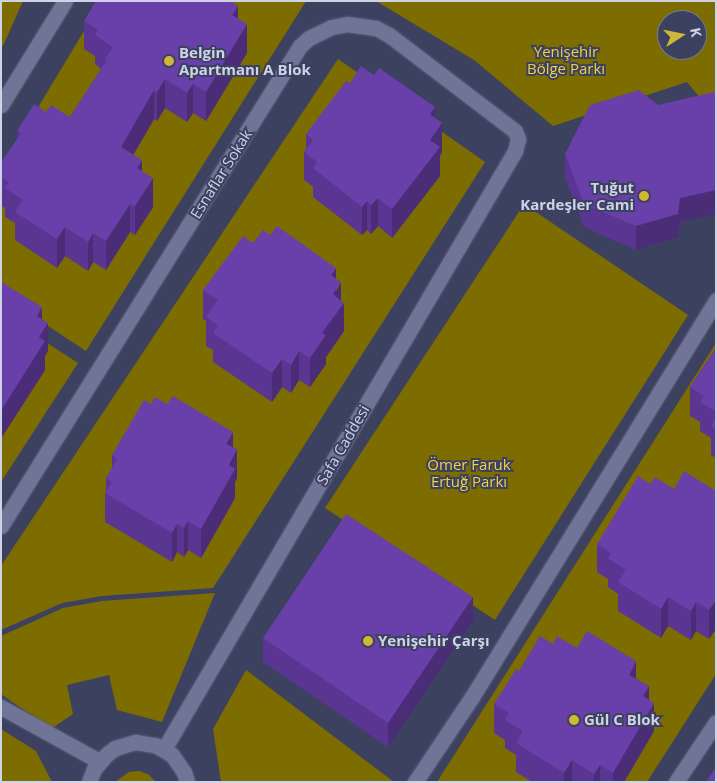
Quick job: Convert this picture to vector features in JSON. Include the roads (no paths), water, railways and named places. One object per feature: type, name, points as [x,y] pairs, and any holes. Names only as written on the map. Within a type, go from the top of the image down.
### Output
[{"type":"street","points":[[1,105],[65,1]]},
{"type":"street","name":"Esnaflar Sokak","points":[[1,526],[300,46],[310,38],[326,29],[347,24],[376,28],[389,35],[510,126],[515,131],[518,139]]},
{"type":"street","name":"Safa Caddesi","points":[[164,749],[515,151],[518,139]]},
{"type":"street","points":[[415,782],[477,688],[716,300]]},
{"type":"street","points":[[1,707],[99,761]]},
{"type":"street","points":[[676,782],[716,722]]},
{"type":"street","points":[[90,782],[99,761],[115,748],[135,742],[155,745],[164,749],[179,763],[187,782]]},
{"type":"place","name":"Belgin Apartmanı A Blok","points":[[169,61]]},
{"type":"place","name":"Tuğut Kardeşler Cami","points":[[644,196]]},
{"type":"place","name":"Yenişehir Çarşı","points":[[368,641]]},
{"type":"place","name":"Gül C Blok","points":[[574,720]]},
{"type":"park label","name":"Yenişehir Bölge Parkı","points":[[566,60]]},
{"type":"park label","name":"Ömer Faruk Ertuğ Parkı","points":[[469,472]]}]
